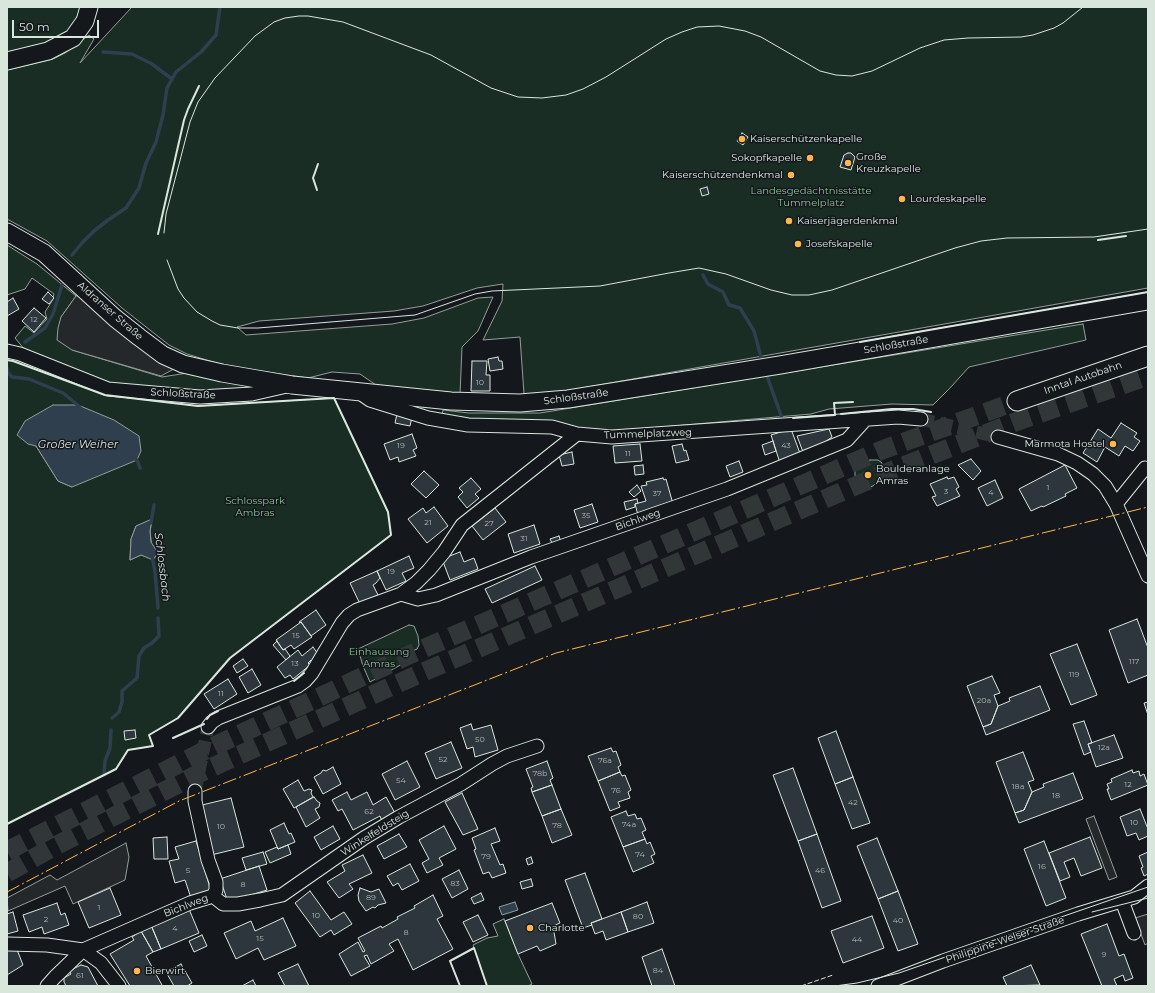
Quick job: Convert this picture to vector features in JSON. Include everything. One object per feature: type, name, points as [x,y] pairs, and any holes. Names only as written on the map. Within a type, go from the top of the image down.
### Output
[{"type":"highway","name":"Inntal Autobahn","points":[[1017,402],[1148,356]]},
{"type":"main road","points":[[7,61],[48,51],[73,38],[85,21],[89,7]]},
{"type":"main road","name":"Aldranser Straße","points":[[7,232],[44,253],[115,318],[163,355],[183,364],[222,373],[292,385]]},
{"type":"main road","name":"Schloßstraße","points":[[292,385],[451,401],[520,403],[561,400],[780,365],[1148,301]]},
{"type":"street","name":"Schloßstraße","points":[[7,351],[20,354],[108,389],[200,397],[252,394],[292,385]]},
{"type":"street","name":"Tummelplatzweg","points":[[358,392],[370,400],[435,419],[468,425],[552,427],[577,434],[612,437],[898,417],[921,419]]},
{"type":"street","name":"Bichlweg","points":[[401,594],[418,599],[436,595],[531,557],[727,489],[847,440],[866,419]]},
{"type":"street","points":[[208,727],[218,718],[298,686],[305,681],[312,673],[342,623],[349,615],[357,610],[401,594],[416,583],[444,552],[462,525],[577,434]]},
{"type":"street","points":[[998,437],[1058,454],[1077,463],[1093,474],[1105,486],[1116,504],[1148,576]]},
{"type":"street","points":[[1116,504],[1145,468]]},
{"type":"street","name":"Winkelfeldsteig","points":[[213,896],[223,904],[238,904],[282,895],[364,838],[399,817],[444,794],[506,756],[537,746]]},
{"type":"street","name":"Bichlweg","points":[[82,950],[190,903],[213,896],[216,890],[216,882],[208,860],[195,801],[195,791]]},
{"type":"street","name":"Philippine-Welser-Straße","points":[[1128,899],[1148,886]]},
{"type":"street","name":"Philippine-Welser-Straße","points":[[878,986],[897,983],[1066,918],[1128,899],[1148,897]]},
{"type":"street","points":[[1128,899],[1134,933]]},
{"type":"street","points":[[7,944],[47,945],[82,950],[101,963],[119,986]]},
{"type":"street","points":[[47,986],[54,977],[82,950]]},
{"type":"green space","points":[[7,7],[80,7],[73,27],[48,44],[7,56]]},
{"type":"green space","name":"Landesgedächtnisstätte Tummelplatz","points":[[132,7],[1148,7],[1148,288],[565,391],[524,394],[520,337],[483,340],[502,301],[503,284],[477,288],[423,306],[394,311],[259,321],[237,327],[246,335],[392,324],[424,318],[478,298],[493,297],[478,331],[462,347],[460,395],[376,385],[360,374],[332,372],[308,378],[226,366],[187,354],[169,345],[122,308],[47,241],[7,219],[7,70],[53,59],[65,53],[89,35],[94,39],[80,63]]},
{"type":"green space","points":[[7,245],[37,264],[76,296],[61,317],[72,350],[162,377],[187,373],[247,385],[246,390],[199,392],[111,384],[25,350],[15,338],[25,326],[34,333],[47,319],[45,312],[52,301],[54,294],[32,278],[25,289],[7,295]]},
{"type":"green space","points":[[1083,324],[1086,340],[969,367],[933,405],[892,404],[829,409],[811,414],[604,432],[471,421],[442,415],[443,410],[469,413],[540,413]]},
{"type":"green space","name":"Schlosspark Ambras","points":[[7,360],[105,395],[198,406],[334,398],[388,512],[391,535],[230,658],[178,718],[149,735],[153,746],[128,750],[116,769],[7,824]],"holes":[[[36,446],[72,487],[58,481]],[[152,520],[150,531],[153,559],[141,555],[130,560],[131,539],[136,526]]]},
{"type":"green space","name":"Boulderanlage Amras","points":[[870,460],[878,460],[882,463],[880,472],[881,478],[873,486],[863,489],[858,488],[855,483],[855,472],[858,466]]},
{"type":"green space","name":"Einhausung Amras","points":[[409,625],[414,626],[418,636],[419,645],[417,649],[406,654],[404,663],[370,682],[358,649]]},
{"type":"green space","points":[[504,919],[532,984],[528,986],[487,986],[473,945],[487,938],[498,936],[493,924]]},
{"type":"shaded area","points":[[89,293],[183,364],[161,376],[72,350],[57,340],[61,317],[76,296]]},
{"type":"shaded area","points":[[1094,816],[1117,877],[1109,880],[1086,819]]},
{"type":"shaded area","points":[[126,843],[129,857],[125,880],[73,904],[65,886],[8,911],[7,898],[50,875],[57,880]]},
{"type":"shaded area","points":[[1148,914],[1148,943],[1145,945],[1135,918]]},
{"type":"water","name":"Großer Weiher","points":[[53,405],[78,405],[114,420],[139,436],[141,451],[137,460],[72,487],[58,481],[36,446],[28,444],[17,435],[25,421]]},
{"type":"water","points":[[152,519],[150,531],[151,542],[158,553],[153,560],[141,555],[130,560],[131,539],[136,526]]},
{"type":"water","points":[[515,902],[518,910],[502,915],[499,907]]},
{"type":"building","name":"Kaiserschützenkapelle","points":[[742,133],[748,137],[743,145],[737,141]]},
{"type":"building","name":"Große Kreuzkapelle","points":[[851,153],[855,157],[851,170],[840,167],[844,155]]},
{"type":"building","points":[[707,187],[709,194],[702,196],[700,189]]},
{"type":"building","points":[[48,292],[54,298],[49,304],[42,299]]},
{"type":"building","points":[[13,298],[19,309],[7,316],[7,302]]},
{"type":"building","points":[[34,308],[46,318],[34,332],[22,321]]},
{"type":"building","points":[[498,357],[499,361],[502,361],[503,369],[490,371],[488,359]]},
{"type":"building","points":[[472,361],[487,361],[486,375],[490,375],[490,391],[471,391]]},
{"type":"building","points":[[397,414],[412,417],[410,426],[395,423]]},
{"type":"building","name":"Marmota Hostel","points":[[1121,423],[1137,433],[1134,437],[1140,441],[1133,451],[1125,446],[1119,456],[1105,447],[1097,462],[1083,453],[1098,429],[1111,438]]},
{"type":"building","points":[[791,429],[801,456],[780,463],[771,435]]},
{"type":"building","points":[[829,429],[832,437],[822,444],[803,452],[797,436]]},
{"type":"building","points":[[412,434],[417,448],[413,450],[416,456],[399,462],[398,457],[390,460],[384,444]]},
{"type":"building","points":[[773,441],[776,451],[765,455],[762,445]]},
{"type":"building","points":[[640,444],[642,461],[615,463],[613,446]]},
{"type":"building","points":[[682,444],[684,451],[686,450],[689,460],[676,463],[672,446]]},
{"type":"building","points":[[572,452],[574,464],[562,466],[559,455]]},
{"type":"building","points":[[971,459],[981,471],[973,480],[958,465]]},
{"type":"building","points":[[739,461],[743,472],[730,477],[726,466]]},
{"type":"building","points":[[643,465],[644,474],[635,475],[634,466]]},
{"type":"building","points":[[1065,465],[1077,488],[1065,494],[1066,496],[1031,511],[1019,489]]},
{"type":"building","points":[[424,471],[439,485],[426,498],[411,484]]},
{"type":"building","points":[[947,477],[948,479],[954,477],[959,487],[956,489],[960,496],[937,506],[932,497],[936,496],[930,484]]},
{"type":"building","points":[[471,478],[481,489],[475,494],[479,498],[467,508],[458,497],[463,492],[459,488]]},
{"type":"building","points":[[663,478],[664,480],[666,479],[673,504],[638,515],[635,504],[646,501],[641,486],[647,485],[646,482]]},
{"type":"building","points":[[995,480],[1003,498],[987,506],[978,488]]},
{"type":"building","points":[[637,485],[641,491],[634,497],[629,492]]},
{"type":"building","points":[[637,499],[638,503],[635,504],[635,507],[626,510],[624,502]]},
{"type":"building","points":[[592,504],[598,522],[580,528],[574,510]]},
{"type":"building","points":[[434,507],[448,526],[427,543],[408,519],[423,508],[426,513]]},
{"type":"building","points":[[495,508],[506,522],[483,540],[472,526]]},
{"type":"building","points":[[534,525],[540,544],[514,553],[508,534]]},
{"type":"building","points":[[559,536],[561,542],[553,545],[550,539]]},
{"type":"building","points":[[460,552],[464,562],[474,558],[478,569],[450,580],[442,559]]},
{"type":"building","points":[[409,556],[414,568],[402,573],[406,581],[386,590],[377,571]]},
{"type":"building","points":[[535,566],[542,580],[492,603],[485,589]]},
{"type":"building","points":[[377,571],[380,578],[373,585],[378,595],[360,604],[350,583]]},
{"type":"building","points":[[316,610],[326,625],[311,636],[301,622],[299,622]]},
{"type":"building","points":[[1137,619],[1148,648],[1148,675],[1128,683],[1109,630]]},
{"type":"building","points":[[301,622],[312,637],[294,649],[291,645],[283,650],[276,640]]},
{"type":"building","points":[[277,641],[283,650],[285,649],[290,656],[286,660],[273,645]]},
{"type":"building","points":[[1077,644],[1097,695],[1071,705],[1050,654]]},
{"type":"building","points":[[313,647],[318,654],[312,662],[311,660],[308,663],[310,665],[293,679],[290,675],[285,678],[277,667],[298,650],[302,656]]},
{"type":"building","points":[[243,659],[248,666],[237,673],[233,666]]},
{"type":"building","points":[[252,669],[261,685],[248,693],[239,677]]},
{"type":"building","points":[[992,676],[1000,693],[994,695],[998,706],[991,724],[983,727],[967,686]]},
{"type":"building","points":[[228,679],[237,694],[214,709],[204,694]]},
{"type":"building","points":[[1040,686],[1050,710],[986,735],[983,727],[991,724],[998,706],[1010,701],[1009,698]]},
{"type":"building","points":[[1148,702],[1148,715],[1144,703]]},
{"type":"building","points":[[1084,721],[1092,743],[1088,744],[1091,752],[1084,755],[1073,724]]},
{"type":"building","points":[[471,724],[473,730],[491,725],[498,750],[475,757],[473,747],[467,749],[460,728]]},
{"type":"building","points":[[135,730],[136,738],[125,740],[124,731]]},
{"type":"building","points":[[836,731],[853,777],[835,784],[818,738]]},
{"type":"building","points":[[1114,735],[1123,758],[1096,767],[1088,744]]},
{"type":"building","points":[[451,742],[462,768],[436,779],[425,753]]},
{"type":"building","points":[[611,748],[613,752],[616,751],[621,765],[618,767],[620,772],[598,781],[588,756]]},
{"type":"building","points":[[1023,752],[1034,780],[1028,782],[1032,792],[1024,810],[1015,813],[996,762]]},
{"type":"building","points":[[407,761],[420,787],[395,800],[382,774]]},
{"type":"building","points":[[547,761],[553,778],[550,780],[552,785],[532,792],[531,788],[533,787],[526,769]]},
{"type":"building","points":[[333,767],[341,784],[323,794],[314,777],[323,770],[326,771]]},
{"type":"building","points":[[793,768],[817,834],[798,841],[773,775]]},
{"type":"building","points":[[1132,770],[1133,773],[1139,771],[1140,776],[1144,774],[1148,785],[1111,800],[1107,789],[1109,789],[1107,784],[1112,782],[1111,779]]},
{"type":"building","points":[[620,772],[622,776],[625,775],[631,790],[628,792],[630,798],[618,802],[620,807],[610,811],[598,781]]},
{"type":"building","points":[[1073,773],[1083,799],[1019,823],[1015,813],[1024,810],[1032,792],[1044,787],[1043,784]]},
{"type":"building","points":[[853,777],[870,823],[852,829],[835,784]]},
{"type":"building","points":[[298,780],[304,791],[309,789],[312,790],[311,793],[313,797],[294,808],[283,789]]},
{"type":"building","points":[[552,785],[561,809],[542,816],[532,792]]},
{"type":"building","points":[[347,792],[351,800],[367,792],[373,805],[386,797],[395,813],[382,821],[380,816],[353,830],[342,809],[338,811],[332,800]]},
{"type":"building","points":[[462,793],[478,829],[463,835],[445,802]]},
{"type":"building","points":[[314,797],[320,803],[319,807],[315,809],[320,818],[306,827],[296,807]]},
{"type":"building","points":[[231,798],[244,847],[211,855],[198,806]]},
{"type":"building","points":[[561,809],[572,835],[552,843],[542,816]]},
{"type":"building","points":[[1140,809],[1148,829],[1148,836],[1139,840],[1136,833],[1127,836],[1120,817]]},
{"type":"building","points":[[626,811],[628,816],[635,814],[637,819],[641,818],[646,830],[642,832],[645,839],[623,847],[611,817]]},
{"type":"building","points":[[284,823],[295,842],[278,849],[270,830]]},
{"type":"building","points":[[333,826],[340,839],[321,850],[314,837]]},
{"type":"building","points":[[444,826],[456,849],[439,858],[443,865],[427,873],[422,863],[429,859],[419,840]]},
{"type":"building","points":[[495,828],[500,841],[491,844],[500,865],[503,864],[506,873],[492,878],[489,872],[483,874],[474,850],[476,849],[472,838]]},
{"type":"building","points":[[399,834],[407,847],[384,859],[377,846]]},
{"type":"building","points":[[817,834],[841,901],[822,908],[798,841]]},
{"type":"building","points":[[167,837],[168,859],[154,859],[153,838]]},
{"type":"building","points":[[1090,837],[1102,868],[1081,876],[1074,858],[1064,862],[1070,877],[1060,881],[1049,853]]},
{"type":"building","points":[[877,838],[898,891],[878,899],[857,846]]},
{"type":"building","points":[[645,839],[647,844],[650,842],[655,854],[651,856],[654,863],[633,872],[623,847]]},
{"type":"building","points":[[196,841],[211,891],[191,898],[185,880],[175,883],[169,861],[179,859],[175,847]]},
{"type":"building","points":[[1044,841],[1066,898],[1046,906],[1024,849]]},
{"type":"building","points":[[288,845],[291,854],[270,863],[265,852],[277,847],[278,849]]},
{"type":"building","points":[[263,852],[267,864],[246,870],[242,858]]},
{"type":"building","points":[[1148,852],[1148,874],[1144,876],[1141,868],[1143,867],[1139,856]]},
{"type":"building","points":[[363,855],[372,873],[349,884],[353,889],[339,898],[327,882],[345,871],[342,865]]},
{"type":"building","points":[[531,857],[533,863],[528,865],[526,859]]},
{"type":"building","points":[[410,864],[419,881],[402,890],[398,883],[393,886],[387,876]]},
{"type":"building","points":[[259,866],[267,890],[228,902],[220,879]]},
{"type":"building","points":[[459,870],[468,889],[452,898],[442,879]]},
{"type":"building","points":[[585,873],[602,919],[583,928],[565,880]]},
{"type":"building","points":[[531,879],[533,886],[522,889],[520,882]]},
{"type":"building","points":[[110,888],[121,915],[89,928],[78,902]]},
{"type":"building","points":[[360,888],[371,892],[379,889],[386,903],[366,911],[359,901],[358,895]]},
{"type":"building","points":[[310,891],[331,920],[344,912],[352,924],[334,935],[331,930],[320,937],[295,903]]},
{"type":"building","points":[[898,891],[918,944],[898,951],[878,899]]},
{"type":"building","points":[[481,893],[484,900],[474,904],[471,898]]},
{"type":"building","points":[[433,895],[443,916],[437,919],[453,949],[413,970],[398,939],[389,944],[394,951],[371,964],[367,955],[364,956],[370,966],[351,976],[339,954],[358,942],[363,952],[365,951],[358,938],[381,926],[382,928],[398,919],[397,917],[415,908],[414,906]]},
{"type":"building","points":[[647,902],[654,923],[628,932],[621,912]]},
{"type":"building","points":[[57,903],[61,915],[65,913],[69,925],[44,934],[42,927],[29,932],[23,915]]},
{"type":"building","name":"Charlotte","points":[[552,903],[560,923],[553,926],[556,944],[540,951],[537,946],[518,954],[505,921]]},
{"type":"building","points":[[189,909],[199,933],[161,949],[151,925]]},
{"type":"building","points":[[13,912],[18,931],[7,934],[7,914]]},
{"type":"building","points":[[621,912],[628,932],[606,940],[603,931],[595,934],[591,923]]},
{"type":"building","points":[[478,915],[488,935],[473,942],[463,922]]},
{"type":"building","points":[[872,916],[884,948],[843,963],[831,931]]},
{"type":"building","points":[[283,918],[296,946],[264,960],[258,948],[236,959],[224,933],[251,921],[255,931]]},
{"type":"building","points":[[1107,924],[1119,956],[1124,954],[1133,978],[1125,981],[1123,975],[1114,979],[1117,986],[1102,986],[1081,934]]},
{"type":"building","points":[[151,925],[161,949],[153,952],[141,931]]},
{"type":"building","name":"Bierwirt","points":[[141,931],[153,952],[146,956],[162,985],[161,986],[130,986],[110,954],[134,940],[132,937]]},
{"type":"building","points":[[202,935],[207,946],[194,952],[189,941]]},
{"type":"building","points":[[16,947],[23,965],[7,975],[7,949]]},
{"type":"building","points":[[662,949],[675,986],[652,986],[642,957]]},
{"type":"building","points":[[181,964],[192,983],[187,986],[174,986],[166,972]]},
{"type":"building","points":[[298,964],[309,986],[285,986],[278,973]]},
{"type":"building","points":[[81,965],[88,967],[98,986],[66,986],[64,978],[71,974],[69,971]]},
{"type":"building","points":[[1031,965],[1040,985],[1007,986],[1003,977]]},
{"type":"building","points":[[253,980],[256,986],[242,986]]},
{"type":"waterway","name":"Schlossbach","points":[[72,255],[94,231],[126,208],[139,188],[146,163],[156,142],[163,115],[167,88],[176,72],[201,52],[216,35],[220,7]]},
{"type":"waterway","points":[[103,52],[132,54],[152,64],[172,79]]},
{"type":"waterway","points":[[703,275],[708,284],[723,292],[729,305],[740,308],[754,331],[761,357]]},
{"type":"waterway","name":"Schlossbach","points":[[25,342],[45,328],[53,314],[62,285]]},
{"type":"waterway","name":"Schlossbach","points":[[7,368],[8,373],[12,377],[29,379],[63,393],[80,407]]},
{"type":"waterway","points":[[767,376],[783,421]]},
{"type":"waterway","name":"Schlossbach","points":[[134,458],[137,460],[140,468]]},
{"type":"waterway","name":"Schlossbach","points":[[151,523],[154,505]]},
{"type":"waterway","name":"Schlossbach","points":[[152,556],[158,608]]},
{"type":"waterway","name":"Schlossbach","points":[[112,718],[119,712],[122,702],[122,691],[137,678],[139,656],[144,648],[159,636],[158,618]]},
{"type":"waterway","name":"Schlossbach","points":[[104,774],[105,761],[110,748],[111,730]]},
{"type":"tunnel","points":[[7,873],[57,845],[206,770],[419,674],[883,474],[1018,421],[1148,376]]},
{"type":"tunnel","points":[[7,851],[208,749],[411,654],[882,450],[1017,401]]},
{"type":"tunnel","points":[[921,419],[998,437]]},
{"type":"tunnel","points":[[195,791],[208,727]]},
{"type":"tram line","points":[[164,233],[166,214],[190,122],[198,102],[215,78],[255,36],[274,22],[285,18],[308,16],[343,22],[431,55],[491,88],[518,97],[542,98],[566,95],[583,89],[606,77],[666,39],[697,27],[719,26],[745,31],[761,37],[820,71],[836,75],[852,76],[872,71],[920,48],[944,40],[1021,37],[1033,35],[1054,28],[1063,23],[1083,7]]},
{"type":"tram line","points":[[167,260],[178,289],[197,312],[220,325],[238,328],[258,328],[415,315],[475,294],[492,291],[600,286],[699,268],[726,274],[771,290],[792,295],[809,295],[832,290],[955,248],[981,241],[1007,238],[1094,237],[1148,229]]},
{"type":"tram line","points":[[835,986],[857,983],[899,973],[1148,887]]},
{"type":"tram line","points":[[1092,912],[1148,898]]},
{"type":"fence","points":[[801,986],[833,975]]},
{"type":"wall","points":[[158,234],[184,120],[199,86]]},
{"type":"wall","points":[[317,190],[313,178],[318,164]]},
{"type":"wall","points":[[1098,240],[1126,236]]},
{"type":"wall","points":[[860,342],[1148,292]]},
{"type":"wall","points":[[7,360],[105,395],[198,406],[334,398],[388,512],[391,535],[230,658],[178,718],[149,735],[153,746],[128,750],[116,769],[7,824]]},
{"type":"wall","points":[[793,418],[835,415],[834,403],[853,402]]},
{"type":"wall","points":[[841,414],[892,409],[913,409],[931,412]]},
{"type":"wall","points":[[294,681],[304,673]]},
{"type":"wall","points":[[207,719],[210,715],[218,711]]},
{"type":"wall","points":[[173,738],[204,724]]},
{"type":"wall","points":[[460,986],[450,961],[474,948],[487,986]]},
{"type":"power","points":[[7,892],[179,801],[556,653],[1148,507]]},
{"type":"place","name":"Kaiserschützenkapelle","points":[[742,139]]},
{"type":"place","name":"Sokopfkapelle","points":[[810,158]]},
{"type":"place","name":"Große Kreuzkapelle","points":[[848,163]]},
{"type":"place","name":"Kaiserschützendenkmal","points":[[791,175]]},
{"type":"place","name":"Lourdeskapelle","points":[[902,199]]},
{"type":"place","name":"Kaiserjägerdenkmal","points":[[789,221]]},
{"type":"place","name":"Josefskapelle","points":[[798,244]]},
{"type":"place","name":"Marmota Hostel","points":[[1113,444]]},
{"type":"place","name":"Boulderanlage Amras","points":[[868,475]]},
{"type":"place","name":"Charlotte","points":[[530,928]]},
{"type":"place","name":"Bierwirt","points":[[137,971]]}]
